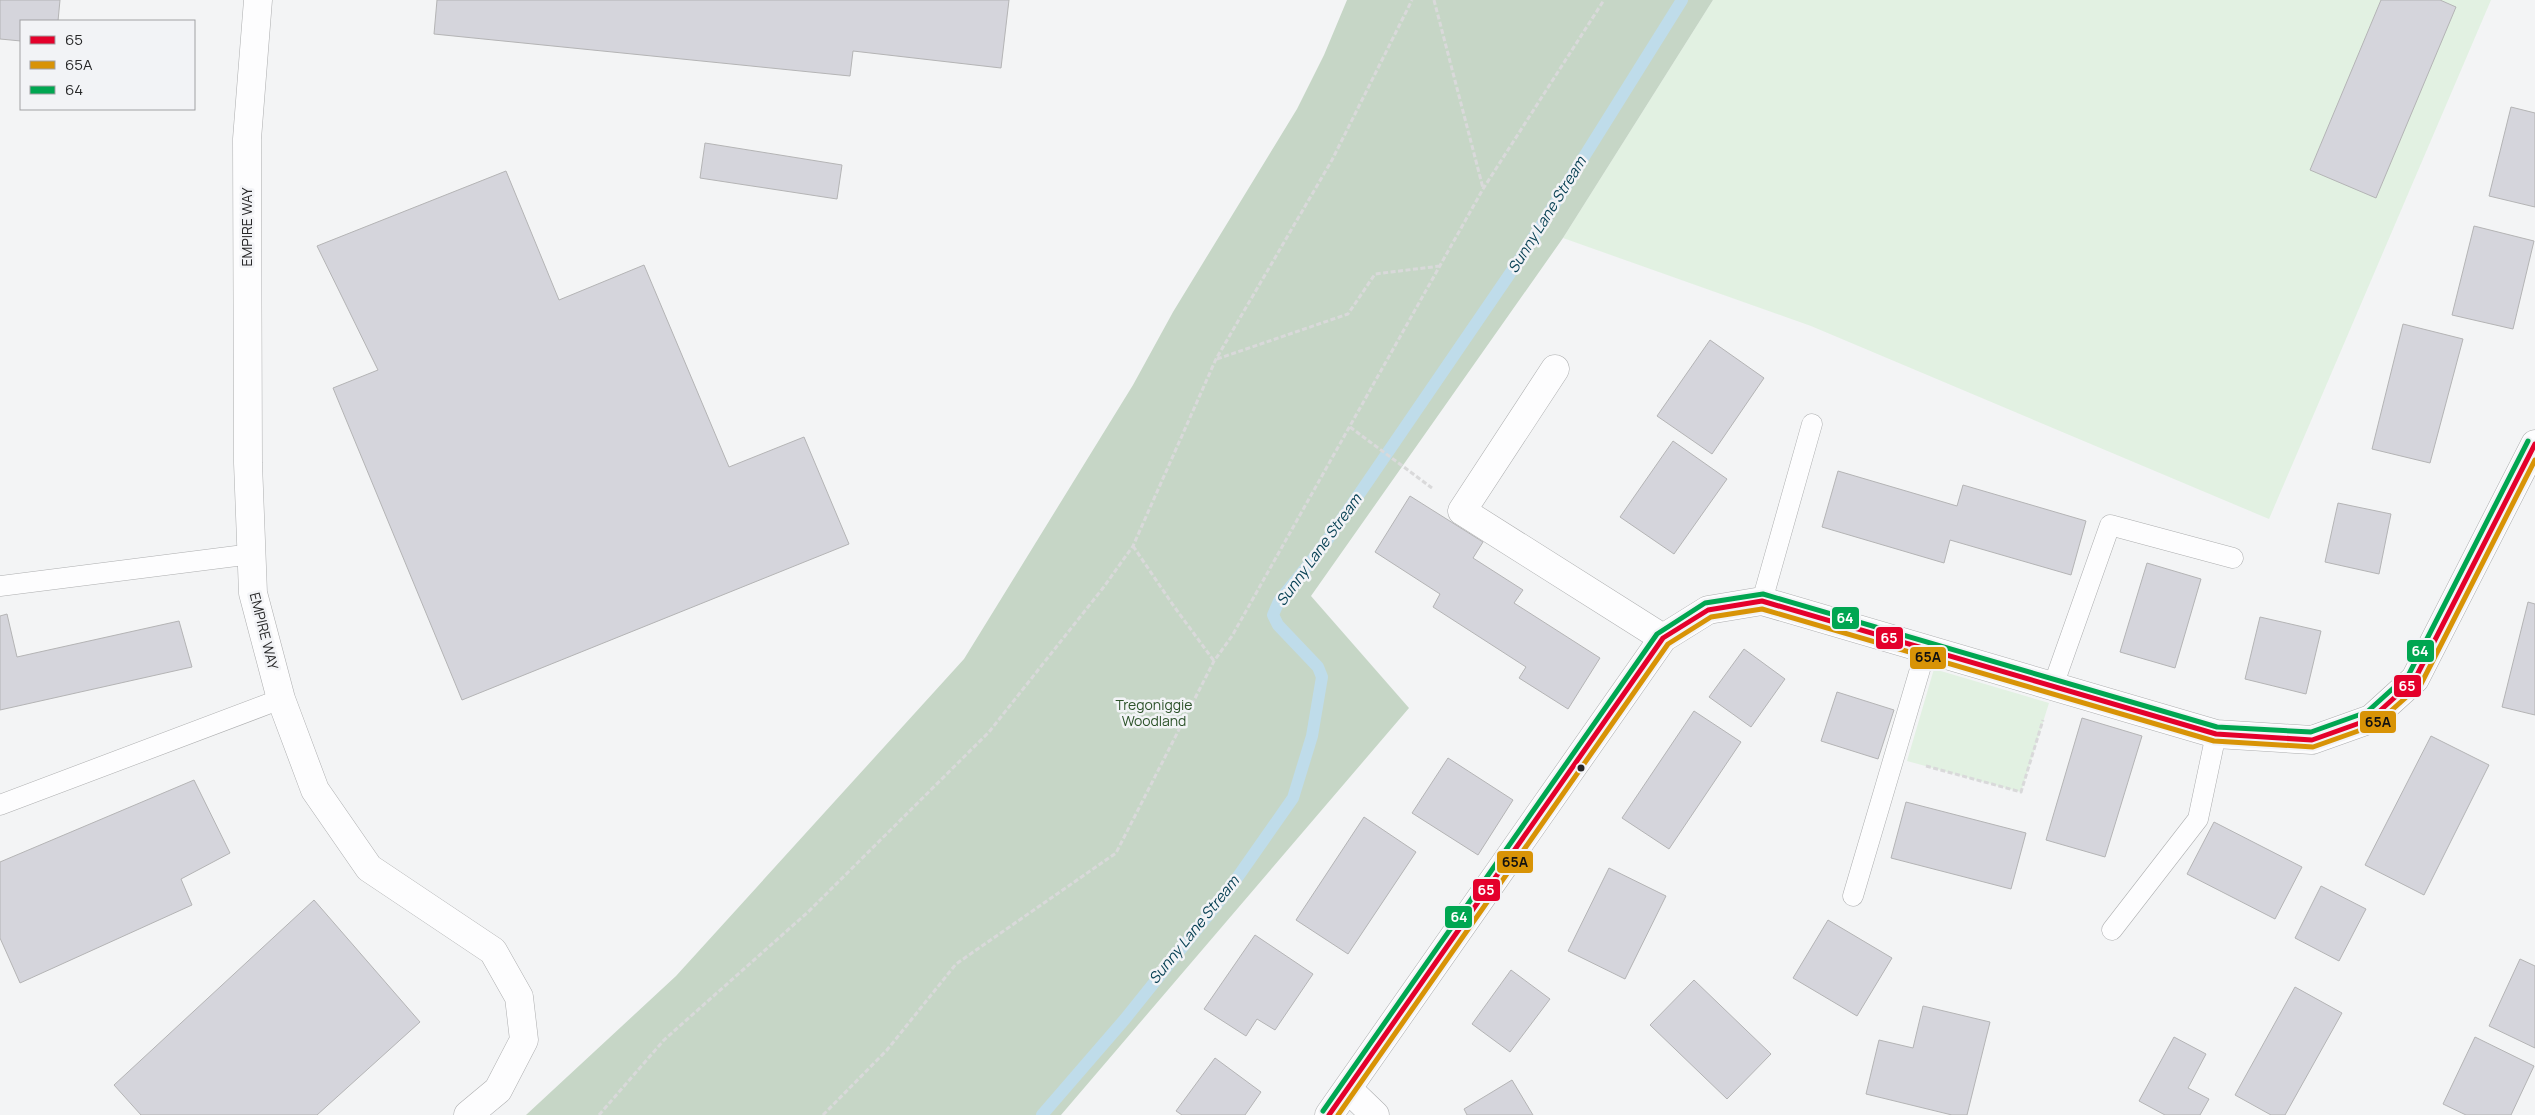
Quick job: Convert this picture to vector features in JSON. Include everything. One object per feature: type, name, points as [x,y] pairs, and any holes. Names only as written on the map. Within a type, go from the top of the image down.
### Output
[{"type":"street","name":"EMPIRE WAY","points":[[258,0],[247,139],[248,464],[254,594],[281,698],[315,790],[369,868],[493,951],[519,996],[524,1040],[498,1090],[468,1115]]},
{"type":"street","points":[[1555,369],[1462,511],[1663,638]]},
{"type":"street","points":[[1329,1115],[1663,638],[1708,610],[1762,601],[2216,734],[2312,740],[2371,719],[2415,679],[2535,444]]},
{"type":"street","points":[[1348,1088],[1375,1115]]},
{"type":"lane","points":[[1762,601],[1812,424]]},
{"type":"lane","points":[[2054,686],[2110,524],[2233,558]]},
{"type":"lane","points":[[0,586],[252,554]]},
{"type":"lane","points":[[1853,896],[1926,649]]},
{"type":"lane","points":[[0,804],[281,698]]},
{"type":"lane","points":[[2112,930],[2198,819],[2216,734]]},
{"type":"path","points":[[599,1115],[664,1040],[808,912],[989,732],[1133,546],[1216,359],[1332,160],[1412,0]]},
{"type":"path","points":[[1434,0],[1483,188]]},
{"type":"path","points":[[823,1115],[887,1050],[956,964],[1116,853],[1214,661],[1232,636],[1483,188],[1604,0]]},
{"type":"path","points":[[1216,359],[1348,314],[1375,274],[1440,266]]},
{"type":"path","points":[[1350,427],[1462,511]]},
{"type":"path","points":[[1133,546],[1172,605],[1214,661]]},
{"type":"path","points":[[1894,757],[2021,792],[2054,686]]},
{"type":"green space","name":"Tregoniggie Woodland","points":[[1347,0],[1713,0],[1563,238],[1311,596],[1409,708],[1061,1115],[526,1115],[676,976],[964,659],[1133,385],[1173,312],[1297,109],[1324,55]]},
{"type":"green space","points":[[1713,0],[2491,0],[2269,519],[1811,326],[1563,238]]},
{"type":"green space","points":[[1934,669],[2049,703],[2021,792],[1907,761]]},
{"type":"building","points":[[0,0],[60,0],[58,20],[20,20],[20,41],[0,39]]},
{"type":"building","points":[[437,0],[1009,0],[1001,68],[853,51],[850,76],[434,34]]},
{"type":"building","points":[[2381,0],[2440,0],[2456,7],[2376,198],[2310,170]]},
{"type":"building","points":[[2511,107],[2535,113],[2535,207],[2489,196]]},
{"type":"building","points":[[705,143],[842,165],[837,199],[700,178]]},
{"type":"building","points":[[506,171],[559,300],[644,265],[729,467],[804,437],[849,544],[462,700],[333,388],[378,370],[317,246]]},
{"type":"building","points":[[2474,226],[2534,241],[2513,329],[2452,315]]},
{"type":"building","points":[[2403,324],[2463,339],[2430,463],[2372,449]]},
{"type":"building","points":[[1710,340],[1764,378],[1712,454],[1657,416]]},
{"type":"building","points":[[1673,441],[1727,479],[1674,554],[1620,517]]},
{"type":"building","points":[[1838,471],[1957,506],[1963,485],[2086,521],[2071,575],[1950,540],[1944,563],[1822,527]]},
{"type":"building","points":[[1410,496],[1483,542],[1473,558],[1523,590],[1514,603],[1600,658],[1568,709],[1519,678],[1526,667],[1433,607],[1440,594],[1375,552]]},
{"type":"building","points":[[2338,503],[2391,514],[2379,574],[2325,562]]},
{"type":"building","points":[[2147,563],[2201,579],[2175,668],[2120,652]]},
{"type":"building","points":[[2528,602],[2535,604],[2535,715],[2502,707]]},
{"type":"building","points":[[7,614],[17,657],[179,621],[192,667],[0,710],[0,616]]},
{"type":"building","points":[[2260,617],[2321,631],[2306,694],[2245,679]]},
{"type":"building","points":[[1744,649],[1785,679],[1751,727],[1709,697]]},
{"type":"building","points":[[1837,692],[1894,710],[1878,759],[1821,741]]},
{"type":"building","points":[[1694,711],[1741,742],[1669,849],[1622,818]]},
{"type":"building","points":[[2082,718],[2142,736],[2105,857],[2046,840]]},
{"type":"building","points":[[2431,736],[2489,765],[2424,895],[2365,865]]},
{"type":"building","points":[[1448,758],[1513,800],[1478,855],[1412,813]]},
{"type":"building","points":[[194,780],[230,853],[181,879],[192,905],[20,983],[0,938],[0,862]]},
{"type":"building","points":[[1906,802],[2026,833],[2011,889],[1891,858]]},
{"type":"building","points":[[1364,817],[1416,852],[1348,954],[1296,920]]},
{"type":"building","points":[[2214,822],[2302,867],[2275,919],[2187,874]]},
{"type":"building","points":[[1609,868],[1666,896],[1625,979],[1568,951]]},
{"type":"building","points":[[2321,886],[2366,909],[2339,961],[2295,938]]},
{"type":"building","points":[[314,900],[420,1022],[317,1115],[141,1115],[114,1085]]},
{"type":"building","points":[[1828,920],[1892,958],[1857,1016],[1793,978]]},
{"type":"building","points":[[1255,935],[1313,974],[1275,1030],[1257,1019],[1246,1036],[1204,1009]]},
{"type":"building","points":[[2520,959],[2535,966],[2535,1048],[2489,1026]]},
{"type":"building","points":[[1511,970],[1550,999],[1510,1052],[1472,1024]]},
{"type":"building","points":[[1694,980],[1771,1054],[1727,1099],[1650,1025]]},
{"type":"building","points":[[2295,987],[2342,1013],[2285,1115],[2271,1115],[2235,1095]]},
{"type":"building","points":[[1923,1006],[1990,1022],[1967,1115],[1952,1115],[1866,1094],[1879,1040],[1913,1048]]},
{"type":"building","points":[[2174,1037],[2206,1054],[2188,1088],[2209,1099],[2200,1115],[2165,1115],[2139,1101]]},
{"type":"building","points":[[2475,1037],[2534,1066],[2511,1115],[2466,1115],[2443,1104]]},
{"type":"building","points":[[1215,1058],[1261,1092],[1245,1115],[1182,1115],[1176,1111]]},
{"type":"building","points":[[1512,1080],[1533,1115],[1467,1115],[1464,1109]]},
{"type":"waterway","name":"Sunny Lane Stream","points":[[1042,1115],[1125,1019],[1230,888],[1293,798],[1312,736],[1322,677],[1318,667],[1278,625],[1273,615],[1279,601],[1321,549],[1522,256],[1682,0]]},
{"type":"transit line","name":"64","points":[[1323,1111],[1657,634],[1705,603],[1763,594],[2217,727],[2311,732],[2367,712],[2409,674],[2528,441]]},
{"type":"transit line","name":"65","points":[[1329,1115],[1663,638],[1708,610],[1762,601],[2216,734],[2312,740],[2371,719],[2415,679],[2535,444]]},
{"type":"transit line","name":"65A","points":[[1338,1115],[1668,644],[1711,617],[1762,609],[2214,741],[2313,747],[2375,725],[2421,684],[2535,460]]}]
